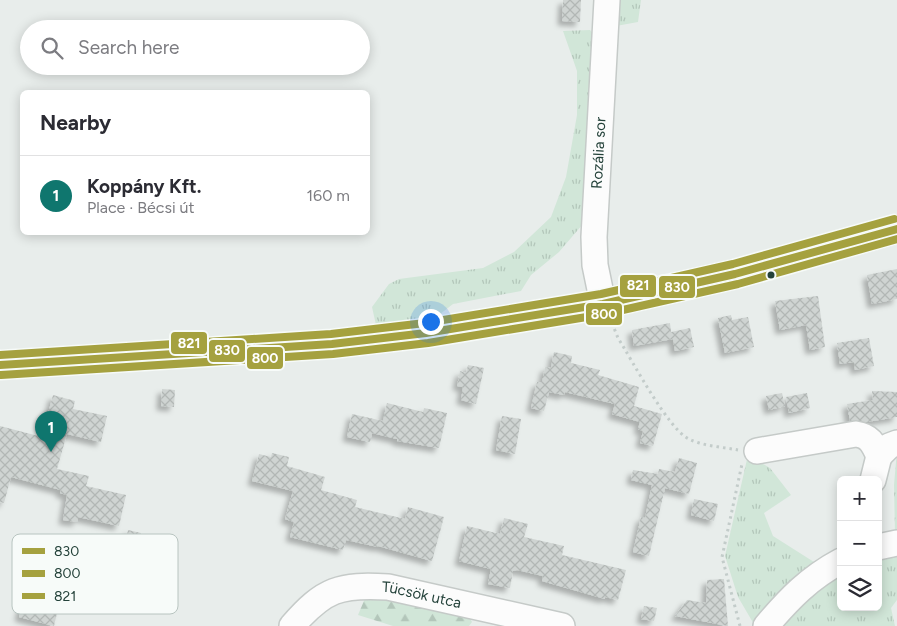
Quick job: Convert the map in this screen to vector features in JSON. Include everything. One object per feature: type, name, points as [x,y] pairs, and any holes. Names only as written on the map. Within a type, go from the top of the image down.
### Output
[{"type":"main road","points":[[0,365],[332,344],[426,333],[603,304],[735,274],[897,230]]},
{"type":"street","name":"Rozália sor","points":[[603,304],[595,265],[594,237],[607,0]]},
{"type":"street","points":[[748,454],[856,434],[865,436],[888,449],[875,476]]},
{"type":"street","points":[[882,546],[897,543]]},
{"type":"street","points":[[766,626],[794,593],[824,570],[837,563]]},
{"type":"street","name":"Tücsök utca","points":[[292,626],[311,604],[326,594],[341,588],[360,585],[388,587],[562,626]]},
{"type":"path","points":[[603,304],[618,338],[670,420],[681,434],[703,444],[748,454],[722,558],[740,626]]},
{"type":"green space","points":[[617,0],[641,0],[638,22],[616,26]]},
{"type":"green space","points":[[590,30],[596,37],[583,224],[559,252],[531,275],[521,291],[453,304],[435,318],[376,325],[372,307],[389,284],[399,279],[483,268],[514,252],[551,217],[566,177],[577,115],[577,71],[563,31]]},
{"type":"green space","points":[[897,450],[897,600],[891,608],[895,626],[755,626],[738,597],[725,556],[748,455],[770,468],[791,495],[764,513],[773,536],[814,562],[837,554],[837,611],[882,611],[882,539],[895,534],[894,485]]},
{"type":"green space","points":[[366,596],[467,613],[472,622],[469,626],[393,626],[358,615]]},
{"type":"building","points":[[563,0],[581,0],[580,22],[562,21]]},
{"type":"building","points":[[897,269],[897,299],[872,304],[867,275]]},
{"type":"building","points":[[818,296],[825,347],[810,350],[806,325],[780,330],[775,301]]},
{"type":"building","points":[[731,315],[732,320],[748,317],[754,347],[725,353],[718,318]]},
{"type":"building","points":[[670,323],[671,332],[690,328],[694,347],[675,351],[673,339],[634,346],[632,330]]},
{"type":"building","points":[[869,338],[874,366],[855,370],[854,362],[840,364],[837,343]]},
{"type":"building","points":[[554,352],[572,356],[571,363],[600,370],[598,375],[639,387],[634,406],[662,414],[653,446],[640,443],[643,431],[638,429],[640,422],[612,414],[615,404],[565,392],[564,395],[549,392],[544,411],[531,408],[537,382],[542,383],[545,367],[551,368]]},
{"type":"building","points":[[468,365],[484,368],[476,404],[461,400],[463,387],[457,386],[460,371],[466,373]]},
{"type":"building","points":[[162,389],[175,390],[174,407],[161,406]]},
{"type":"building","points":[[872,391],[897,392],[897,417],[867,422],[850,421],[847,404],[873,400]]},
{"type":"building","points":[[782,393],[785,406],[769,410],[766,396]]},
{"type":"building","points":[[807,393],[810,408],[789,413],[786,397]]},
{"type":"building","points":[[53,395],[75,401],[73,409],[107,416],[101,442],[67,434],[57,469],[89,476],[86,486],[126,495],[119,526],[78,517],[77,522],[63,520],[67,495],[60,493],[61,490],[11,477],[4,503],[0,502],[0,426],[42,437]]},
{"type":"building","points":[[387,403],[423,412],[424,408],[447,413],[439,448],[397,441],[397,439],[372,433],[370,442],[347,437],[352,414],[383,421]]},
{"type":"building","points":[[502,416],[521,419],[515,454],[496,450]]},
{"type":"building","points":[[272,453],[289,457],[287,466],[325,477],[321,490],[357,500],[355,507],[405,519],[408,507],[444,517],[432,561],[378,546],[346,540],[343,550],[290,537],[294,522],[285,519],[293,491],[252,481],[259,454],[271,457]]},
{"type":"building","points":[[679,458],[697,463],[689,494],[665,488],[649,556],[633,552],[641,517],[645,518],[652,485],[631,480],[633,470],[658,474],[659,469],[675,472]]},
{"type":"building","points":[[694,499],[718,504],[714,521],[691,515]]},
{"type":"building","points":[[504,518],[528,524],[524,537],[564,546],[562,555],[626,570],[618,600],[605,597],[605,599],[542,581],[543,576],[517,570],[513,571],[510,588],[488,584],[491,569],[459,561],[467,526],[500,534]]},
{"type":"building","points":[[128,530],[141,533],[141,534],[127,534]]},
{"type":"building","points":[[724,579],[728,626],[675,616],[687,600],[706,603],[707,580]]},
{"type":"building","points":[[644,606],[657,608],[654,621],[641,619]]},
{"type":"building","points":[[20,614],[57,614],[54,626],[19,617]]},
{"type":"transit line","name":"821","points":[[0,355],[331,334],[425,323],[601,294],[733,264],[894,219]]},
{"type":"transit line","name":"830","points":[[0,365],[332,344],[426,333],[603,304],[735,274],[897,229]]},
{"type":"transit line","name":"800","points":[[1,375],[333,354],[428,343],[605,314],[738,284],[897,239]]},
{"type":"place","name":"Koppány Kft.","points":[[51,452]]}]
